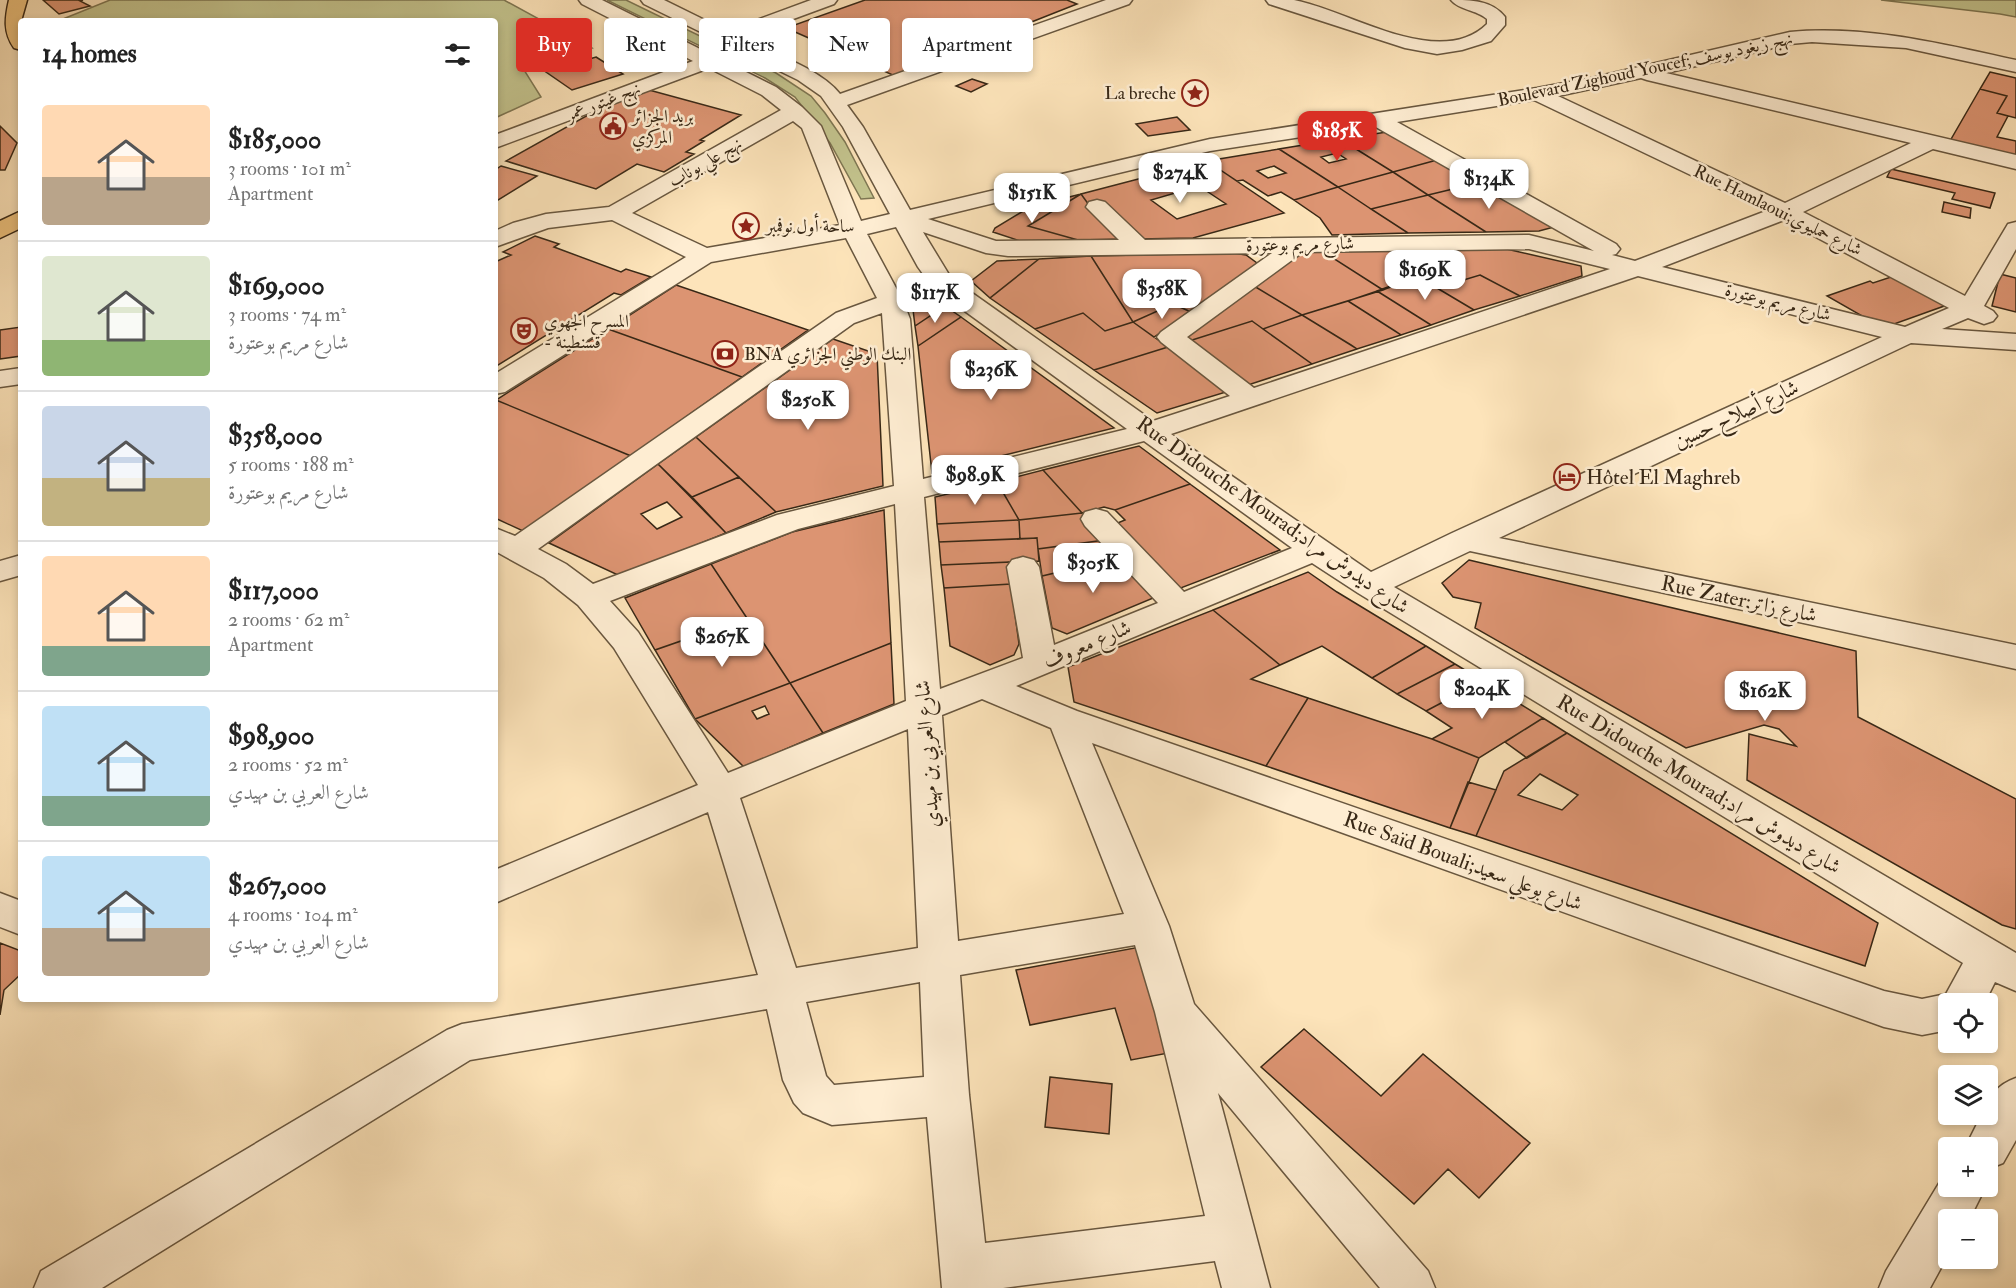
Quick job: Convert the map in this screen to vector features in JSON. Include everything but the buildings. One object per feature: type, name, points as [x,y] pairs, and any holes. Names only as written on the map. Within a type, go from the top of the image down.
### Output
[{"type":"main road","points":[[17,24],[18,0]]},
{"type":"main road","points":[[0,46],[18,54]]},
{"type":"main road","points":[[0,231],[18,220]]},
{"type":"street","name":"شارع العربي بن مهيدي","points":[[588,0],[699,56]]},
{"type":"street","name":"Rue Didouche Mourad;شارع ديدوش مراد","points":[[650,0],[699,23]]},
{"type":"street","points":[[779,18],[828,0]]},
{"type":"street","points":[[836,102],[1123,0]]},
{"type":"street","points":[[1275,0],[1412,44],[1437,48],[1462,44],[1484,37],[1496,25],[1496,17],[1486,9],[1460,0]]},
{"type":"street","name":"Boulevard Zighoud Youcef; نهج زيغود يوسف","points":[[704,256],[853,230],[1210,145],[1537,94],[1674,65],[1776,40],[1812,36],[1906,42],[2016,66]]},
{"type":"street","name":"نهج غيتور عمر","points":[[498,141],[699,65]]},
{"type":"street","name":"Rue Didouche Mourad;شارع ديدوش مراد","points":[[796,71],[828,92],[836,102],[853,127],[930,267],[942,283],[1315,550],[1369,586],[2002,966]]},
{"type":"street","name":"شارع العربي بن مهيدي","points":[[732,72],[769,91],[811,126],[853,230],[891,301],[897,319],[924,708],[947,1095],[965,1278]]},
{"type":"street","points":[[1640,72],[2016,162]]},
{"type":"street","name":"Rue Hamlaoui;شارع حمليوي","points":[[1537,94],[1785,212],[2016,333]]},
{"type":"street","name":"نهج علي بوناب","points":[[615,213],[795,111]]},
{"type":"street","points":[[1377,119],[1641,267]]},
{"type":"street","points":[[589,597],[788,522],[1151,431],[1641,267],[1785,212],[1930,142]]},
{"type":"street","points":[[1097,207],[1139,247]]},
{"type":"street","points":[[498,239],[521,228],[569,217],[615,213],[704,256]]},
{"type":"street","name":"شارع مريم بوعتورة","points":[[902,218],[994,248],[1529,242],[1641,267],[1907,335],[2016,342]]},
{"type":"street","points":[[1970,308],[2016,229]]},
{"type":"street","points":[[1250,398],[1170,337],[1299,244]]},
{"type":"street","points":[[498,384],[704,256]]},
{"type":"street","points":[[891,301],[845,318],[506,544],[555,571],[589,597],[626,640],[720,791],[782,987],[810,1092],[821,1102],[832,1105],[947,1095]]},
{"type":"street","name":"شارع أصلاح حسين","points":[[1369,586],[1463,540],[1970,308]]},
{"type":"street","points":[[0,379],[18,376]]},
{"type":"street","points":[[1095,519],[1179,606]]},
{"type":"street","name":"Rue Zater;شارع زاتر","points":[[1463,540],[2016,657]]},
{"type":"street","name":"شارع معروف","points":[[498,886],[720,791],[924,708],[1041,664],[1315,550]]},
{"type":"street","points":[[0,570],[18,566]]},
{"type":"street","points":[[1023,567],[1041,664]]},
{"type":"street","name":"Rue Saïd Bouali;شارع بوعلي سعيد","points":[[982,686],[1065,720],[1884,1009],[1922,1017],[1938,1014]]},
{"type":"street","points":[[1065,720],[1149,926],[1176,1012],[1246,1288]]},
{"type":"street","points":[[0,909],[18,918]]},
{"type":"street","points":[[58,1288],[462,1043],[1149,926]]},
{"type":"street","points":[[1974,993],[2002,966]]},
{"type":"street","points":[[1176,1012],[1411,1288]]},
{"type":"street","points":[[1993,1137],[2016,1098]]},
{"type":"street","points":[[1903,1288],[1957,1197]]},
{"type":"street","points":[[965,1278],[1233,1236]]},
{"type":"green space","points":[[110,0],[504,0],[537,18],[516,18],[516,72],[525,72],[541,97],[498,117],[498,18],[65,18]]},
{"type":"green space","points":[[607,0],[626,0],[663,18],[643,18]]},
{"type":"green space","points":[[1881,0],[2016,0],[2016,17],[2000,14]]},
{"type":"green space","points":[[687,30],[699,36],[699,45],[687,39]]},
{"type":"green space","points":[[753,72],[774,72],[811,96],[845,142],[874,198],[861,199],[830,143],[795,97]]},
{"type":"place","name":"La breche","points":[[1195,93]]},
{"type":"place","name":"بريد الجزائر المركزي","points":[[613,126]]},
{"type":"place","name":"ساحة أول نوفمبر","points":[[746,226]]},
{"type":"place","name":"المسرح الجهوي - قسنطينة","points":[[524,331]]},
{"type":"place","name":"BNA البنك الوطني الجزائري","points":[[725,354]]},
{"type":"place","name":"Hôtel El Maghreb","points":[[1567,477]]}]
